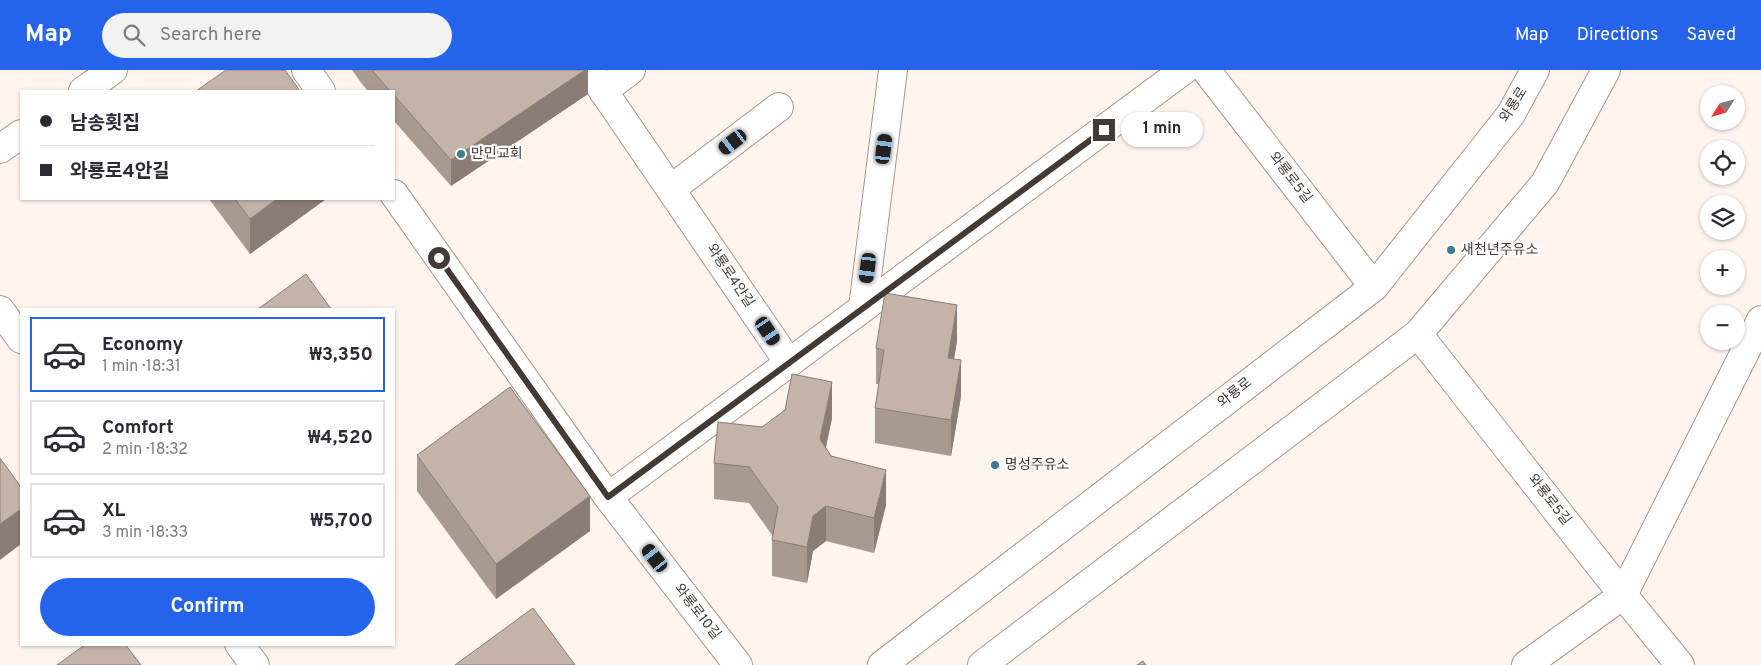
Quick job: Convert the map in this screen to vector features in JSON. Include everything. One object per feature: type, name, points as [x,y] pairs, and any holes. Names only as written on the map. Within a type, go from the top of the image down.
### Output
[{"type":"street","points":[[83,90],[113,70]]},
{"type":"street","points":[[306,70],[321,90]]},
{"type":"street","points":[[323,90],[334,70]]},
{"type":"street","points":[[596,80],[631,70]]},
{"type":"street","points":[[864,308],[893,70]]},
{"type":"street","points":[[608,497],[1184,70]]},
{"type":"street","name":"와룡로5길","points":[[1206,70],[1374,287]]},
{"type":"street","name":"와룡로","points":[[882,665],[1374,287],[1511,114],[1535,70]]},
{"type":"street","points":[[982,665],[1418,334],[1545,183],[1606,70]]},
{"type":"street","name":"와룡로4안길","points":[[596,80],[789,363]]},
{"type":"street","points":[[671,189],[779,107]]},
{"type":"street","points":[[0,149],[20,135]]},
{"type":"street","name":"와룡로10길","points":[[395,195],[608,497],[738,665]]},
{"type":"street","points":[[0,310],[20,338]]},
{"type":"street","points":[[1526,665],[1623,595],[1761,320]]},
{"type":"street","name":"와룡로5길","points":[[1418,334],[1680,665]]},
{"type":"street","points":[[240,646],[254,665]]},
{"type":"building","points":[[226,70],[285,70],[299,90],[197,90]]},
{"type":"building","name":"만민교회","points":[[372,70],[585,70],[451,160],[395,96],[395,90],[389,90]]},
{"type":"building","points":[[236,200],[276,200],[250,219]]},
{"type":"building","points":[[306,274],[330,308],[259,308]]},
{"type":"building","points":[[885,293],[957,305],[948,358],[961,360],[951,420],[875,408],[884,350],[876,348]]},
{"type":"building","points":[[792,374],[832,382],[820,439],[831,456],[886,470],[874,518],[826,506],[813,516],[807,547],[772,540],[778,507],[749,467],[714,463],[718,422],[762,427],[785,410]]},
{"type":"building","points":[[510,387],[590,496],[496,564],[417,455]]},
{"type":"building","points":[[0,458],[20,486],[20,510],[0,524]]},
{"type":"building","points":[[533,608],[575,665],[455,665]]},
{"type":"building","points":[[83,646],[127,646],[141,665],[57,665]]},
{"type":"building","points":[[1143,661],[1146,665],[1137,665]]},
{"type":"place","name":"만민교회","points":[[461,154]]},
{"type":"place","name":"새천년주유소","points":[[1451,250]]},
{"type":"place","name":"명성주유소","points":[[995,465]]},
{"type":"route","points":[[439,258],[608,497],[1104,130]]}]
